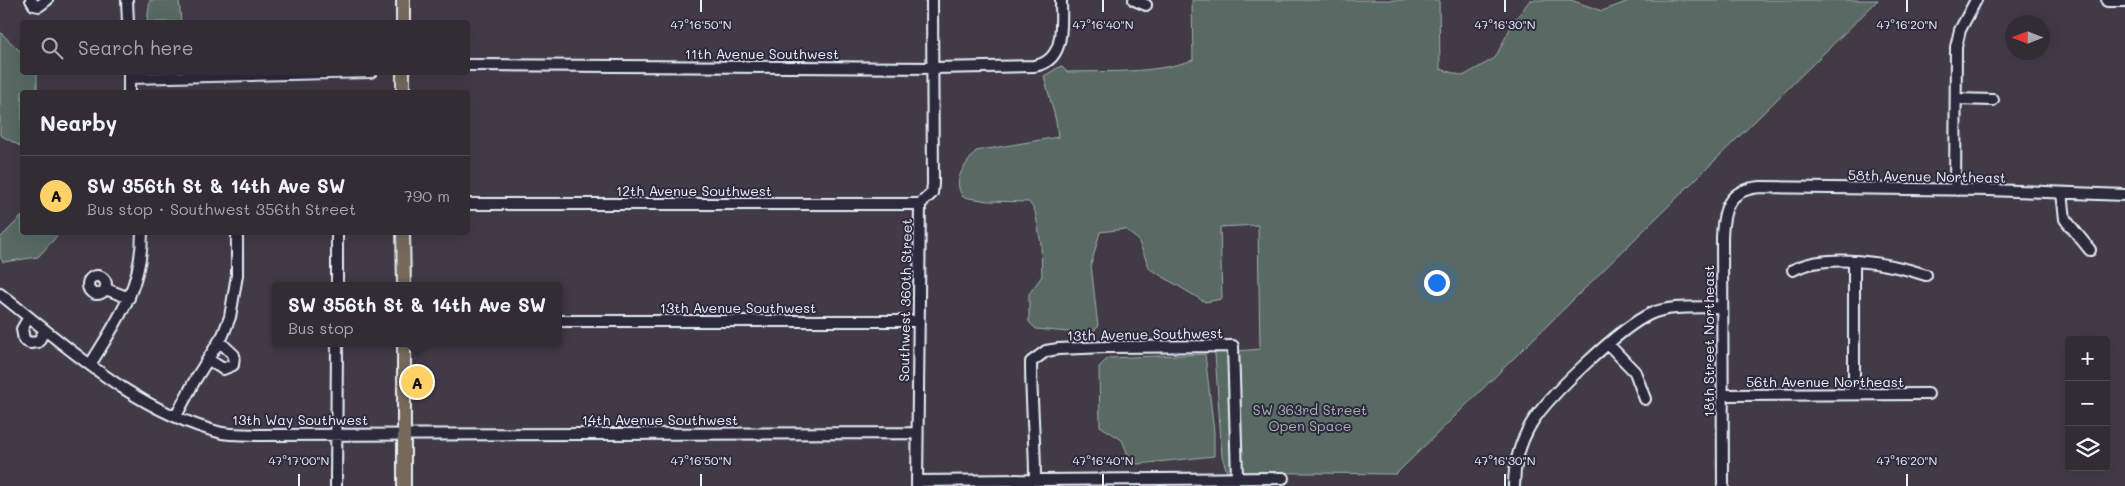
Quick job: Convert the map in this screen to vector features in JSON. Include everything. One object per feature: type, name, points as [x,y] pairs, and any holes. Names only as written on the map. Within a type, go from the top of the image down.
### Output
[{"type":"main road","points":[[403,0],[403,20]]},
{"type":"main road","points":[[403,75],[403,90]]},
{"type":"main road","points":[[403,235],[404,282]]},
{"type":"main road","points":[[404,347],[404,486]]},
{"type":"street","points":[[31,0],[34,5],[39,6],[47,0]]},
{"type":"street","points":[[127,0],[128,20]]},
{"type":"street","name":"Southwest 360th Street","points":[[917,483],[920,204],[932,193],[933,184],[934,68],[932,0]]},
{"type":"street","name":"11th Avenue Southwest","points":[[470,65],[934,68],[1034,66],[1042,65],[1053,57],[1057,51],[1060,40],[1061,0]]},
{"type":"street","points":[[1134,0],[1146,5]]},
{"type":"street","points":[[1955,190],[1957,39],[1976,0]]},
{"type":"street","points":[[2107,1],[2125,1]]},
{"type":"street","points":[[129,75],[129,90]]},
{"type":"street","points":[[1956,99],[1993,100]]},
{"type":"street","name":"58th Avenue Northeast","points":[[1732,199],[1744,190],[1761,187],[2125,195]]},
{"type":"street","points":[[2062,193],[2065,219],[2090,250]]},
{"type":"street","name":"18th Street Northeast","points":[[1722,486],[1722,222],[1724,213],[1732,199]]},
{"type":"street","name":"12th Avenue Southwest","points":[[470,204],[920,204]]},
{"type":"street","points":[[90,365],[129,298],[141,260],[142,235]]},
{"type":"street","points":[[176,416],[195,380],[220,341],[234,303],[237,274],[237,235]]},
{"type":"street","points":[[337,235],[337,282]]},
{"type":"street","points":[[1793,270],[1816,262],[1877,262],[1926,274]]},
{"type":"street","points":[[1854,262],[1854,394]]},
{"type":"street","points":[[106,289],[129,298]]},
{"type":"street","name":"13th Way Southwest","points":[[0,294],[134,397],[176,416],[224,433],[404,433]]},
{"type":"street","points":[[1514,486],[1514,473],[1520,449],[1530,425],[1548,402],[1630,324],[1660,311],[1721,307]]},
{"type":"street","points":[[28,317],[22,329],[24,340],[30,343],[38,342],[45,330]]},
{"type":"street","name":"13th Avenue Southwest","points":[[562,320],[918,321]]},
{"type":"street","points":[[209,360],[223,369],[233,365],[234,355],[220,341]]},
{"type":"street","points":[[1608,344],[1634,372],[1645,399]]},
{"type":"street","name":"13th Avenue Southwest","points":[[1035,479],[1031,362],[1046,351],[1107,346],[1233,346],[1237,477]]},
{"type":"street","points":[[336,486],[337,347]]},
{"type":"street","name":"56th Avenue Northeast","points":[[1722,394],[1928,394]]},
{"type":"street","name":"14th Avenue Southwest","points":[[404,433],[917,433]]},
{"type":"street","points":[[917,483],[1035,479],[1283,478]]},
{"type":"green space","points":[[150,0],[179,0],[181,20],[147,20]]},
{"type":"green space","name":"SW 363rd Street Open Space","points":[[1192,0],[1439,0],[1440,69],[1463,76],[1495,58],[1513,23],[1530,0],[1571,0],[1602,11],[1631,0],[1878,0],[1396,474],[1227,472],[1222,456],[1215,353],[1260,349],[1258,225],[1220,227],[1222,299],[1205,302],[1150,269],[1138,240],[1125,229],[1100,232],[1091,265],[1098,327],[1090,334],[1036,329],[1029,322],[1029,294],[1042,276],[1041,244],[1035,211],[1029,202],[988,201],[963,197],[958,184],[959,178],[964,167],[976,151],[1058,137],[1056,121],[1044,76],[1061,66],[1067,72],[1131,71],[1162,68],[1193,60]]},
{"type":"green space","points":[[0,32],[20,51],[20,75],[37,75],[37,90],[20,90],[20,146],[0,135]]},
{"type":"green space","points":[[20,218],[20,235],[58,235],[38,257],[3,262],[0,257],[0,238]]},
{"type":"green space","points":[[1205,354],[1214,432],[1214,456],[1138,464],[1130,460],[1122,440],[1100,426],[1099,367],[1108,358]]},
{"type":"place","name":"SW 356th St & 14th Ave SW","points":[[417,382]]}]
